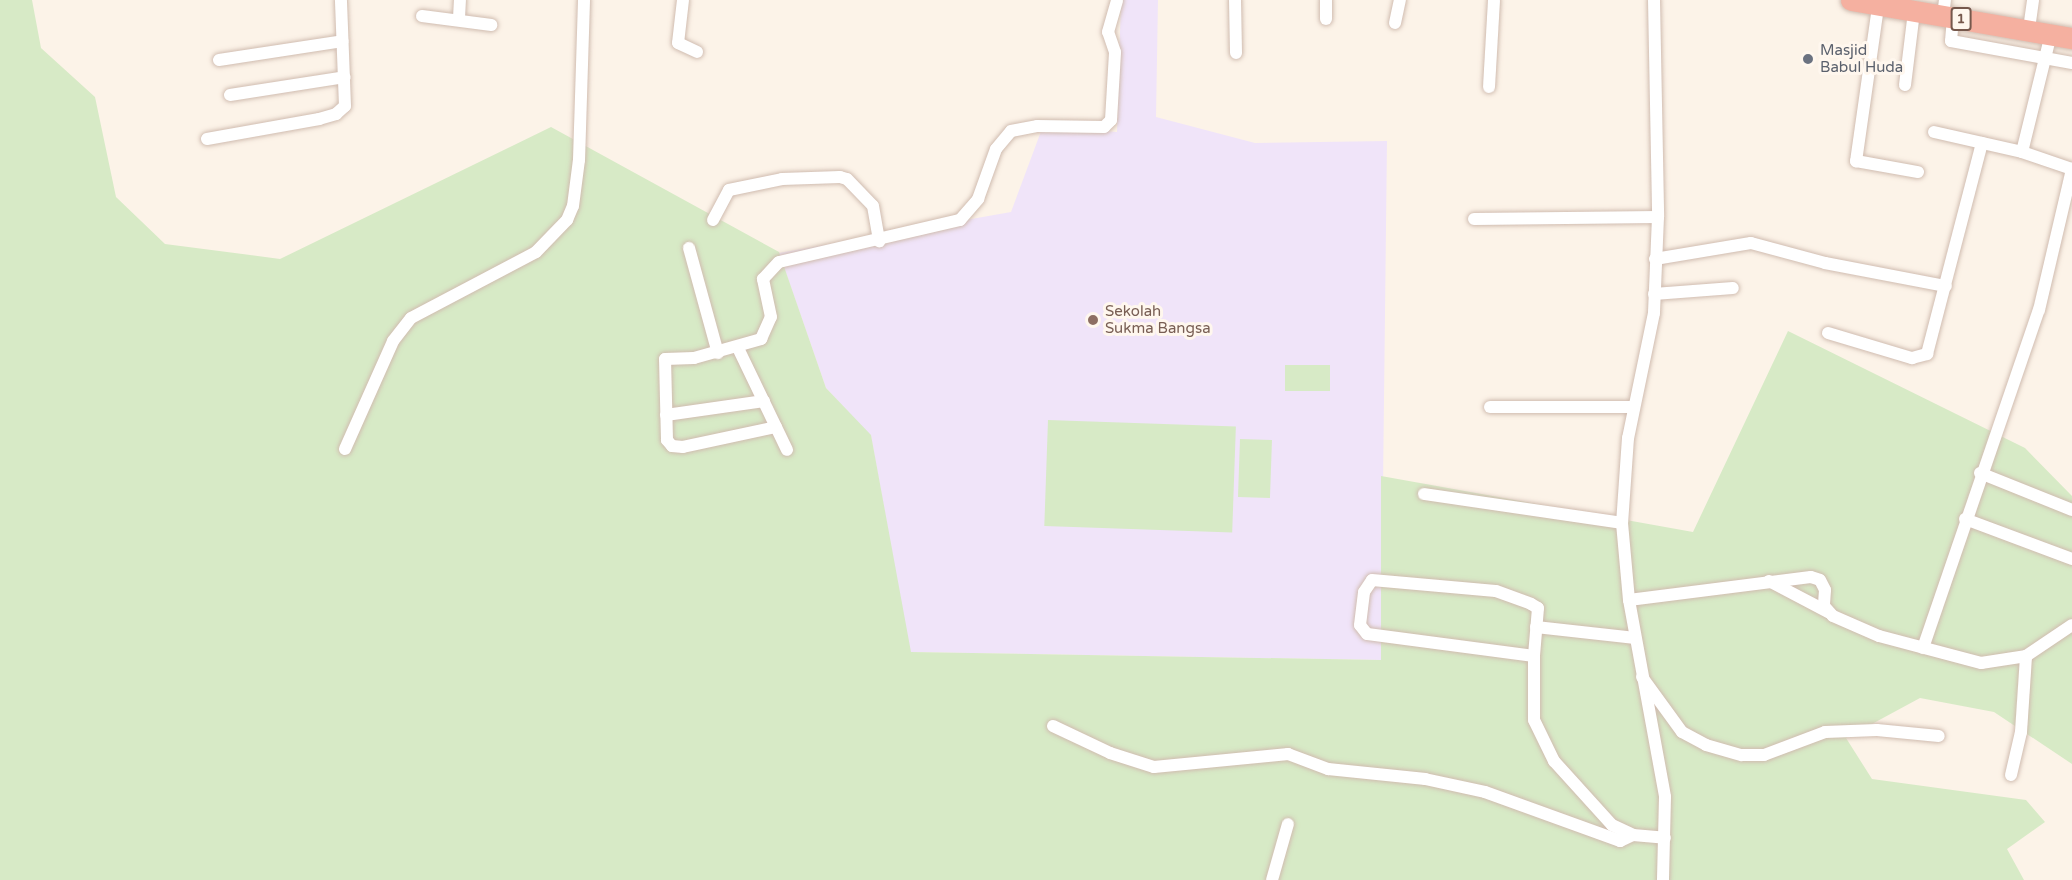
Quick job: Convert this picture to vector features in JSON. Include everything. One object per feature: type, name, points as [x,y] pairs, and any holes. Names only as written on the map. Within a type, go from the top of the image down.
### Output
[{"type":"highway","name":"1","points":[[1851,0],[1914,12],[1947,11],[2072,38]]},
{"type":"street","points":[[207,139],[336,114],[345,106],[341,0]]},
{"type":"street","points":[[459,18],[460,0]]},
{"type":"street","points":[[345,450],[393,341],[411,318],[528,257],[548,243],[567,220],[573,206],[579,160],[584,0]]},
{"type":"street","points":[[683,0],[678,43],[697,52]]},
{"type":"street","points":[[777,427],[683,447],[672,446],[666,440],[665,359],[718,353],[750,345],[767,332],[771,317],[763,279],[769,269],[779,262],[879,241],[960,220],[978,199],[996,149],[1011,131],[1037,126],[1104,127],[1111,120],[1115,52],[1108,32],[1117,0]]},
{"type":"street","points":[[1235,0],[1236,53]]},
{"type":"street","points":[[1326,0],[1326,19]]},
{"type":"street","points":[[1395,22],[1400,0]]},
{"type":"street","points":[[1488,87],[1494,0]]},
{"type":"street","points":[[1654,0],[1658,217],[1654,294],[1650,339],[1633,406],[1622,523],[1629,600],[1641,676],[1665,797],[1663,880]]},
{"type":"street","points":[[2028,29],[2032,0]]},
{"type":"street","points":[[1878,6],[1856,161],[1918,172]]},
{"type":"street","points":[[1947,11],[1951,41],[2072,63]]},
{"type":"street","points":[[1905,85],[1914,12]]},
{"type":"street","points":[[422,16],[459,18],[491,25]]},
{"type":"street","points":[[2022,152],[2051,34]]},
{"type":"street","points":[[219,60],[342,41]]},
{"type":"street","points":[[230,95],[345,77]]},
{"type":"street","points":[[1923,648],[1980,473],[2039,310],[2072,169],[2022,152],[1934,132]]},
{"type":"street","points":[[1828,333],[1912,358],[1922,356],[1931,347],[1982,143]]},
{"type":"street","points":[[713,220],[729,190],[782,179],[840,177],[848,179],[873,206],[879,241]]},
{"type":"street","points":[[1474,219],[1658,217]]},
{"type":"street","points":[[1655,259],[1751,243],[1824,263],[1946,286]]},
{"type":"street","points":[[689,248],[718,353]]},
{"type":"street","points":[[1654,294],[1733,288]]},
{"type":"street","points":[[738,348],[787,450]]},
{"type":"street","points":[[666,416],[764,401]]},
{"type":"street","points":[[1490,407],[1633,406]]},
{"type":"street","points":[[1980,473],[2072,510]]},
{"type":"street","points":[[1424,494],[1622,523]]},
{"type":"street","points":[[1965,519],[2072,560]]},
{"type":"street","points":[[1629,600],[1811,577],[1820,580],[1828,612]]},
{"type":"street","points":[[1534,656],[1367,634],[1360,625],[1364,592],[1372,580],[1496,591],[1538,608],[1534,656],[1534,720],[1550,754],[1570,783],[1612,825],[1633,835],[1665,838]]},
{"type":"street","points":[[1769,581],[1879,636],[1981,663],[2026,656],[2072,625]]},
{"type":"street","points":[[1536,627],[1635,638]]},
{"type":"street","points":[[2011,775],[2021,732],[2026,656]]},
{"type":"street","points":[[1641,676],[1682,732],[1706,745],[1742,755],[1764,755],[1825,732],[1877,730],[1939,736]]},
{"type":"street","points":[[1053,726],[1110,753],[1154,767],[1288,754],[1328,769],[1387,774],[1485,792],[1620,841],[1633,835]]},
{"type":"street","points":[[1272,880],[1288,824]]},
{"type":"shaded area","name":"Sekolah Sukma Bangsa","points":[[1121,0],[1158,0],[1156,117],[1255,143],[1387,141],[1381,660],[910,652],[871,436],[826,388],[779,253],[1011,212],[1043,126],[1117,132]]},
{"type":"green space","points":[[0,0],[32,0],[41,48],[95,97],[116,197],[165,244],[280,259],[551,127],[779,252],[826,388],[871,435],[911,652],[1381,660],[1381,476],[1693,532],[1788,331],[2025,448],[2072,496],[2072,764],[1994,712],[1920,698],[1846,738],[1872,779],[2026,800],[2045,822],[2007,849],[2024,880],[0,880]]},
{"type":"green space","points":[[1285,365],[1330,365],[1330,391],[1285,391]]},
{"type":"green space","points":[[1048,420],[1236,427],[1232,532],[1044,526]]},
{"type":"green space","points":[[1240,439],[1272,440],[1270,498],[1238,497]]},
{"type":"place","name":"Masjid Babul Huda","points":[[1808,59]]},
{"type":"place","name":"Sekolah Sukma Bangsa","points":[[1093,320]]}]
